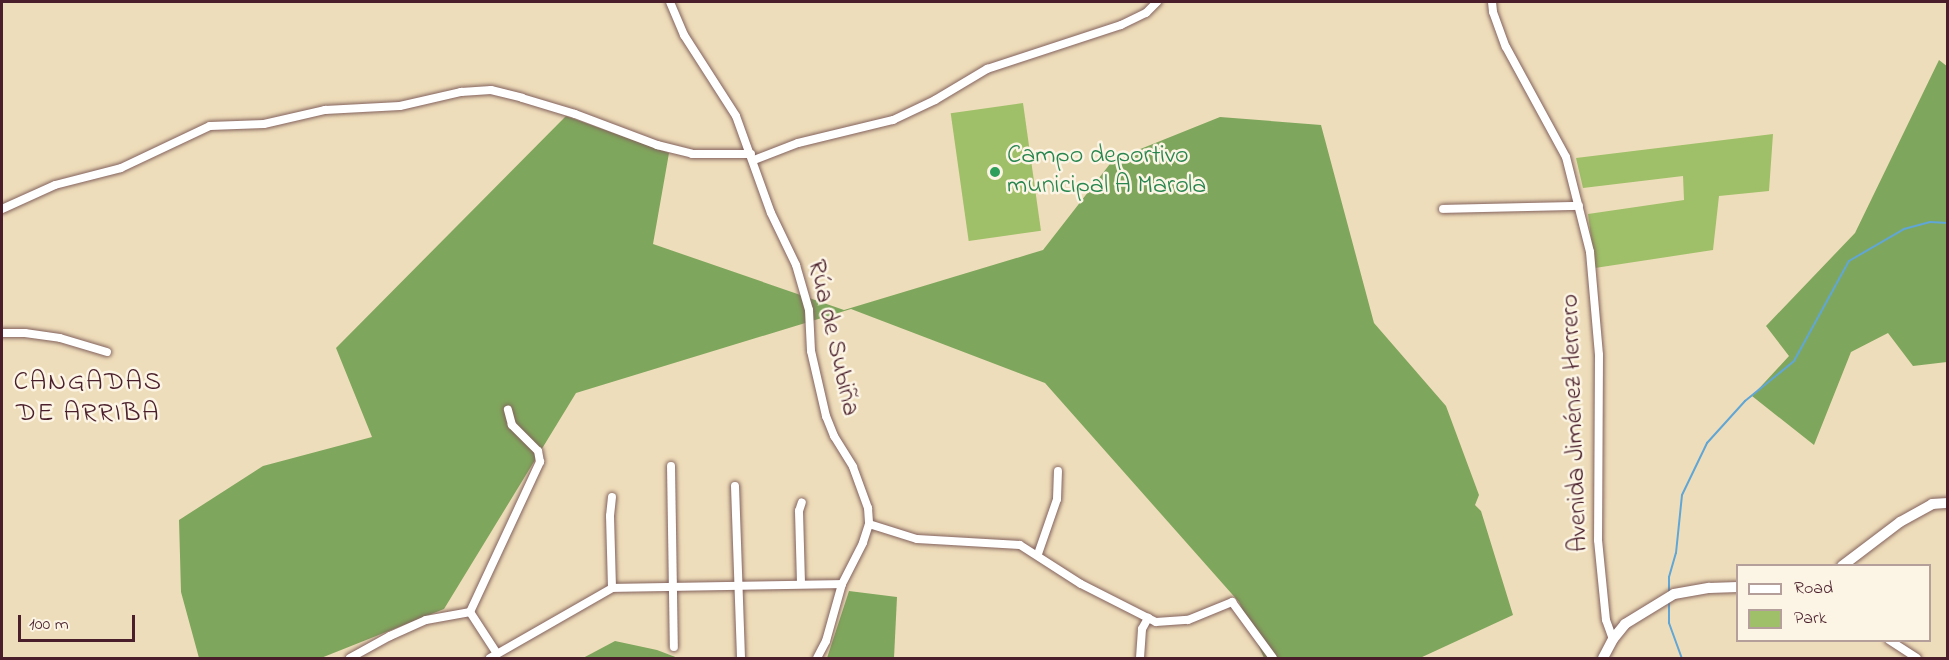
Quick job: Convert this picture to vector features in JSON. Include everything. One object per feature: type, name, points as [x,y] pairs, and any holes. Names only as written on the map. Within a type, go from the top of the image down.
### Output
[{"type":"main road","points":[[1845,564],[1900,522],[1932,504],[1947,502]]},
{"type":"main road","points":[[1603,658],[1612,639],[1625,624],[1674,594],[1736,587]]},
{"type":"street","name":"Rúa de Subiña","points":[[670,2],[684,36],[736,116],[771,213],[796,265],[808,310],[812,351],[826,416],[834,436],[853,467],[868,508],[869,524]]},
{"type":"street","points":[[2,209],[55,185],[121,168],[210,126],[264,124],[325,110],[400,106],[461,92],[491,90],[522,98],[574,114],[657,145],[692,154],[752,157],[798,143],[893,120],[935,100],[987,69],[1121,25],[1146,13],[1157,2]]},
{"type":"street","name":"Avenida Jiménez Herrero","points":[[1492,2],[1493,12],[1506,47],[1566,157],[1590,252],[1596,313],[1600,404],[1598,540],[1606,621],[1612,639]]},
{"type":"street","points":[[1443,209],[1579,206]]},
{"type":"street","points":[[2,333],[25,333],[60,338],[107,352]]},
{"type":"street","points":[[470,612],[540,462],[538,451],[512,425],[508,410]]},
{"type":"street","points":[[671,466],[674,647]]},
{"type":"street","points":[[1038,554],[1057,499],[1058,471]]},
{"type":"street","points":[[735,486],[741,658]]},
{"type":"street","points":[[612,497],[610,516],[612,588]]},
{"type":"street","points":[[801,583],[799,511],[802,502]]},
{"type":"street","points":[[817,658],[826,641],[842,584],[869,524],[917,539],[1020,545],[1038,554],[1081,584],[1156,622],[1188,620],[1232,602],[1273,658]]},
{"type":"street","points":[[470,612],[493,655],[612,588],[738,584],[842,584]]},
{"type":"street","points":[[350,658],[426,620],[470,612]]},
{"type":"street","points":[[1140,658],[1142,629],[1148,618]]},
{"type":"street","points":[[1893,642],[1917,658]]},
{"type":"green space","points":[[1939,60],[1948,67],[1947,362],[1913,366],[1888,333],[1851,352],[1814,445],[1752,396],[1789,356],[1766,326],[1855,233]]},
{"type":"green space","name":"Campo deportivo municipal A Marola","points":[[1023,103],[1041,231],[969,241],[951,113]]},
{"type":"green space","points":[[566,116],[669,153],[653,244],[844,310],[1043,250],[1113,160],[1220,117],[1321,125],[1374,323],[1446,406],[1479,495],[1475,505],[1481,511],[1513,615],[1420,658],[1264,658],[1239,602],[1045,383],[851,309],[576,393],[444,609],[321,658],[199,658],[181,592],[179,520],[263,466],[372,437],[336,348]]},
{"type":"green space","points":[[1773,134],[1769,191],[1719,196],[1713,250],[1595,268],[1588,214],[1684,200],[1683,176],[1583,188],[1576,158]]},
{"type":"green space","points":[[849,591],[897,597],[894,658],[827,658]]},
{"type":"green space","points":[[615,641],[657,650],[678,658],[583,658]]},
{"type":"waterway","points":[[1669,592],[1669,577],[1676,553],[1682,495],[1707,443],[1745,401],[1794,361],[1849,261],[1904,229],[1930,222],[1948,223]]},
{"type":"waterway","points":[[1669,601],[1669,623],[1682,658]]},
{"type":"place","name":"Campo deportivo municipal A Marola","points":[[995,172]]},
{"type":"district","name":"CANGADAS DE ARRIBA","points":[[88,398]]}]
